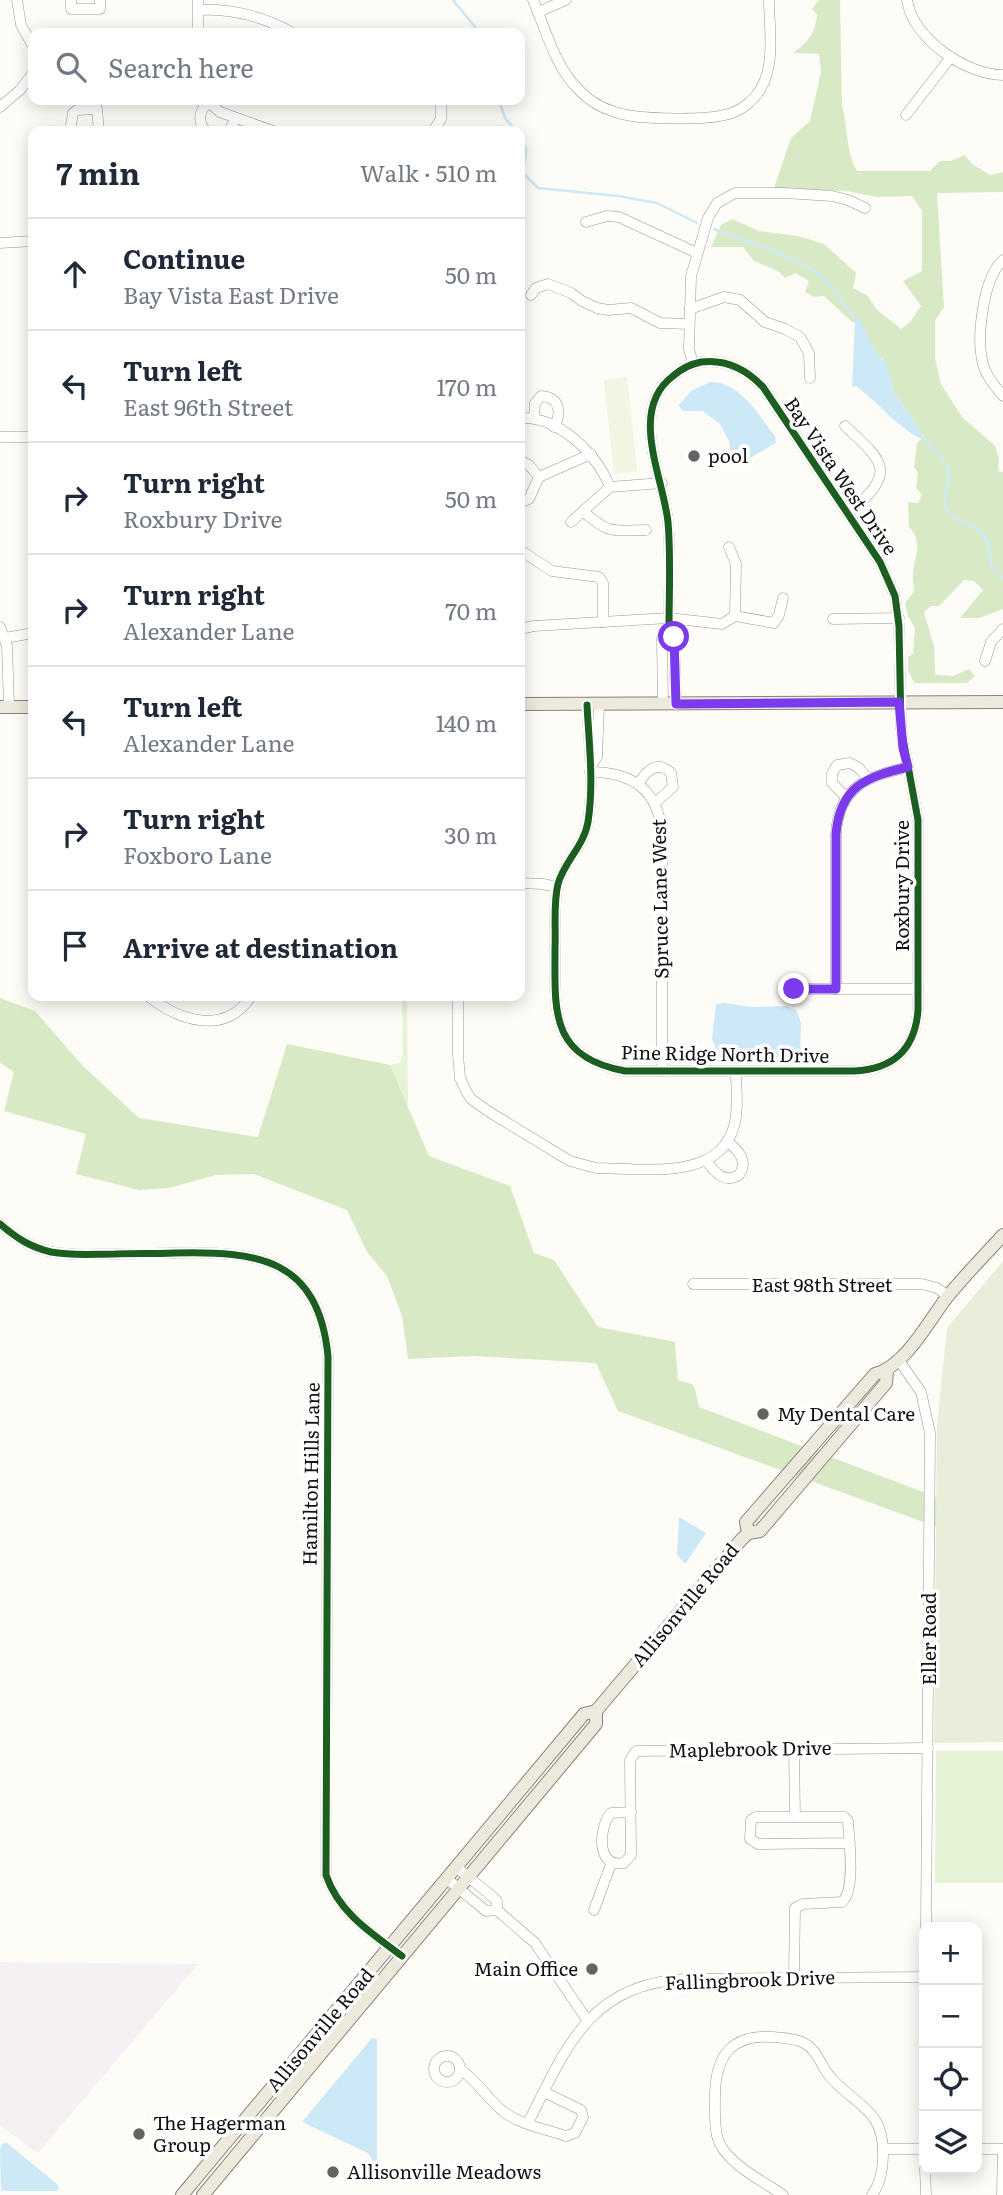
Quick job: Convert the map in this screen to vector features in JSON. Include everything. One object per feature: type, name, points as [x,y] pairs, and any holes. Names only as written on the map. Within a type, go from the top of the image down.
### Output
[{"type":"main road","points":[[525,704],[1003,702]]},
{"type":"main road","points":[[4,707],[28,707]]},
{"type":"main road","name":"Allisonville Road","points":[[182,2195],[583,1714],[596,1711],[748,1533],[760,1531],[886,1382],[887,1371],[913,1344],[948,1296],[1003,1235]]},
{"type":"main road","name":"Allisonville Road","points":[[203,2195],[596,1724],[596,1711]]},
{"type":"street","points":[[17,0],[20,25],[28,38]]},
{"type":"street","points":[[71,0],[71,9],[100,9],[100,0]]},
{"type":"street","points":[[533,0],[569,79],[586,97],[610,111],[637,117],[715,117],[735,112],[755,97],[764,83],[769,67],[769,0]]},
{"type":"street","points":[[538,12],[566,0]]},
{"type":"street","points":[[907,0],[909,14],[919,31],[951,57],[980,72],[1003,75]]},
{"type":"street","points":[[198,28],[198,5],[245,14],[282,28]]},
{"type":"street","points":[[906,115],[951,57]]},
{"type":"street","points":[[0,107],[28,80]]},
{"type":"street","points":[[71,126],[73,113],[93,105]]},
{"type":"street","points":[[96,105],[98,126]]},
{"type":"street","points":[[204,126],[200,118],[205,105]]},
{"type":"street","points":[[212,105],[220,112],[259,126]]},
{"type":"street","points":[[437,126],[442,105]]},
{"type":"street","points":[[232,126],[236,118]]},
{"type":"street","points":[[670,704],[674,637],[669,624],[668,528],[662,483],[649,432],[652,407],[665,382],[693,363],[689,349],[691,276],[712,210],[723,198],[735,193],[832,196],[865,208]]},
{"type":"street","points":[[586,222],[607,216],[619,217],[697,253]]},
{"type":"street","points":[[0,243],[28,242]]},
{"type":"street","points":[[1003,260],[993,270],[986,288],[981,348],[986,373],[1003,396]]},
{"type":"street","points":[[531,295],[536,288],[548,284],[597,308],[631,308],[660,323],[689,324]]},
{"type":"street","points":[[690,309],[724,297],[740,300],[765,321],[800,337],[809,353],[810,378]]},
{"type":"street","name":"Bay Vista West Drive","points":[[693,363],[716,362],[731,365],[758,382],[888,578],[899,618],[899,702]]},
{"type":"street","points":[[534,418],[537,399],[541,396],[549,397],[559,410],[554,427]]},
{"type":"street","points":[[525,418],[534,418],[554,427],[591,454],[610,487]]},
{"type":"street","points":[[845,426],[874,453],[880,467],[878,481],[872,492],[848,514]]},
{"type":"street","points":[[0,437],[28,437]]},
{"type":"street","points":[[525,501],[529,499],[539,477],[591,454]]},
{"type":"street","points":[[525,463],[539,477]]},
{"type":"street","points":[[571,522],[610,487],[662,483]]},
{"type":"street","points":[[584,512],[598,525],[611,531],[646,530]]},
{"type":"street","points":[[729,547],[736,564],[735,616]]},
{"type":"street","points":[[525,553],[552,571],[599,577],[603,585],[603,621]]},
{"type":"street","points":[[525,628],[603,621],[722,624],[735,616],[774,622],[779,615],[783,598]]},
{"type":"street","points":[[833,619],[899,618]]},
{"type":"street","points":[[0,627],[8,650],[4,707]]},
{"type":"street","points":[[985,662],[991,642],[1003,629]]},
{"type":"street","points":[[5,638],[28,634]]},
{"type":"street","name":"Roxbury Drive","points":[[890,1063],[901,1055],[915,1033],[918,989],[918,807],[903,748],[899,702]]},
{"type":"street","points":[[525,883],[557,887],[588,824],[591,769],[597,757],[593,705]]},
{"type":"street","points":[[846,797],[832,783],[832,774],[837,765],[850,763],[859,768],[868,779]]},
{"type":"street","points":[[638,785],[653,767],[662,767],[671,773],[673,787],[655,803]]},
{"type":"street","points":[[836,989],[838,814],[854,788],[868,779],[908,767]]},
{"type":"street","name":"Spruce Lane West","points":[[591,769],[629,779],[655,803],[659,811],[662,833],[662,1071]]},
{"type":"street","name":"Pine Ridge North Drive","points":[[557,887],[556,1012],[574,1048],[603,1066],[625,1071],[736,1072],[872,1070],[890,1063]]},
{"type":"street","points":[[794,989],[918,989]]},
{"type":"street","points":[[154,1001],[186,1018],[213,1021],[228,1018],[247,1001]]},
{"type":"street","points":[[458,1001],[460,1078],[471,1099],[577,1163],[596,1168],[686,1168],[706,1161],[721,1150],[734,1126],[736,1072]]},
{"type":"street","points":[[706,1161],[721,1177],[730,1179],[739,1175],[744,1166],[742,1157],[727,1141]]},
{"type":"street","name":"Hamilton Hills Lane","points":[[0,1224],[22,1242],[64,1254],[196,1252],[242,1254],[258,1258],[275,1264],[293,1276],[314,1304],[325,1332],[328,1356],[326,1875],[329,1886],[344,1909],[402,1956]]},
{"type":"street","name":"East 98th Street","points":[[693,1283],[922,1284],[937,1288],[948,1296]]},
{"type":"street","name":"Eller Road","points":[[898,1359],[921,1392],[930,1433],[926,1922]]},
{"type":"street","name":"Maplebrook Drive","points":[[594,1910],[611,1864],[629,1860],[630,1760],[636,1751],[928,1748]]},
{"type":"street","points":[[794,1749],[795,1816]]},
{"type":"street","points":[[611,1864],[604,1856],[605,1821],[611,1813],[631,1812]]},
{"type":"street","points":[[794,1978],[795,1908],[803,1903],[837,1903],[847,1899],[850,1843],[848,1821],[844,1817],[795,1816],[756,1817],[751,1820],[750,1839],[758,1844],[850,1843]]},
{"type":"street","points":[[456,1867],[493,1897],[497,1910],[535,1943],[587,2021]]},
{"type":"street","points":[[446,1878],[486,1911],[497,1910]]},
{"type":"street","name":"Fallingbrook Drive","points":[[528,2123],[568,2046],[587,2021],[621,1997],[644,1986],[666,1980],[919,1977]]},
{"type":"street","points":[[783,2195],[732,2160],[721,2147],[717,2136],[716,2074],[721,2059],[727,2051],[746,2040],[761,2036],[805,2043],[819,2057],[831,2079],[874,2116],[881,2129],[883,2149],[881,2178],[872,2195]]},
{"type":"street","points":[[460,2069],[474,2079],[505,2112],[566,2136],[575,2133],[583,2117],[581,2110],[544,2092]]},
{"type":"street","points":[[883,2149],[919,2149]]},
{"type":"street","points":[[982,2149],[1003,2149],[1002,2195]]},
{"type":"street","points":[[926,2174],[926,2195]]},
{"type":"shaded area","points":[[0,1962],[198,1964],[38,2153],[0,2126]]},
{"type":"green space","points":[[819,0],[840,0],[842,106],[849,148],[857,171],[930,171],[940,161],[951,161],[965,155],[972,164],[990,175],[1003,172],[1003,192],[937,193],[944,307],[935,321],[935,358],[941,384],[962,417],[995,446],[999,459],[998,471],[1003,472],[1003,609],[979,618],[960,618],[983,590],[974,581],[964,580],[939,606],[931,606],[924,612],[934,646],[935,675],[953,676],[969,669],[975,676],[967,683],[914,683],[908,670],[908,657],[913,654],[915,628],[905,603],[914,592],[917,544],[909,527],[908,502],[918,503],[922,495],[916,488],[918,473],[914,467],[917,443],[923,434],[892,389],[883,359],[877,355],[860,322],[852,322],[824,296],[814,297],[805,292],[809,281],[796,273],[785,278],[778,271],[754,261],[743,247],[711,247],[721,225],[732,219],[759,231],[798,236],[824,244],[856,273],[853,288],[868,296],[876,309],[901,329],[910,322],[921,306],[903,281],[922,271],[922,211],[912,196],[877,197],[846,191],[774,188],[791,138],[810,121],[821,72],[819,54],[793,53],[807,41],[812,32],[817,15],[812,9]]},
{"type":"green space","points":[[627,377],[637,471],[614,474],[604,380]]},
{"type":"green space","points":[[0,998],[35,1011],[83,1066],[139,1118],[258,1137],[287,1044],[390,1065],[429,1156],[510,1186],[534,1253],[554,1260],[598,1327],[675,1342],[678,1380],[694,1385],[699,1407],[939,1498],[940,1528],[618,1411],[596,1363],[473,1356],[408,1359],[402,1316],[387,1276],[367,1252],[347,1210],[254,1174],[216,1175],[169,1188],[139,1190],[76,1174],[86,1134],[4,1111],[14,1072],[0,1063]]},
{"type":"green space","points":[[402,1001],[407,1001],[408,1107],[390,1065],[400,1063],[403,1053]]},
{"type":"green space","points":[[1003,1261],[1003,1742],[934,1743],[937,1425],[947,1328]]},
{"type":"green space","points":[[936,1751],[1003,1751],[1003,1883],[935,1883]]},
{"type":"water","points":[[852,314],[860,321],[877,354],[888,365],[889,377],[894,382],[892,389],[923,434],[921,439],[904,428],[856,386],[852,387],[855,321]]},
{"type":"water","points":[[710,382],[731,387],[748,401],[775,436],[776,443],[750,458],[732,464],[729,441],[719,423],[702,411],[682,411],[679,405],[691,391]]},
{"type":"water","points":[[716,1004],[752,1007],[786,1006],[797,1011],[801,1023],[800,1055],[794,1058],[719,1055],[712,1039]]},
{"type":"water","points":[[679,1517],[706,1533],[685,1564],[677,1555]]},
{"type":"water","points":[[372,2038],[377,2039],[377,2162],[374,2163],[368,2153],[302,2122]]},
{"type":"water","points":[[3,2143],[7,2143],[57,2184],[57,2191],[1,2191],[0,2149]]},
{"type":"waterway","points":[[453,0],[475,28]]},
{"type":"waterway","points":[[501,105],[505,118],[512,126]]},
{"type":"waterway","points":[[525,147],[525,157]]},
{"type":"waterway","points":[[525,175],[538,188],[657,203],[697,223]]},
{"type":"waterway","points":[[714,229],[781,254],[819,274],[853,316]]},
{"type":"waterway","points":[[922,437],[949,471],[946,508],[949,513],[986,539],[993,568],[1003,578]]},
{"type":"cycle path","points":[[587,705],[591,778],[588,822],[586,831],[561,876],[555,908],[555,991],[557,1010],[569,1042],[582,1055],[600,1064],[625,1071],[854,1071],[891,1061],[907,1046],[916,1024],[918,1010],[918,820],[901,728],[899,626],[895,596],[880,562],[763,387],[743,370],[719,362],[690,365],[673,376],[660,390],[650,425],[668,522],[669,629],[674,637],[676,704]]},
{"type":"cycle path","points":[[0,1224],[30,1245],[59,1253],[204,1253],[232,1254],[257,1259],[279,1267],[297,1280],[312,1298],[322,1323],[328,1356],[326,1875],[339,1900],[357,1921],[402,1956]]},
{"type":"place","name":"pool","points":[[694,456]]},
{"type":"place","name":"My Dental Care","points":[[763,1414]]},
{"type":"place","name":"Main Office","points":[[592,1969]]},
{"type":"place","name":"The Hagerman Group","points":[[139,2134]]},
{"type":"place","name":"Allisonville Meadows","points":[[333,2172]]},
{"type":"route","points":[[674,637],[676,704],[899,702],[903,748],[908,767],[887,772],[859,784],[846,797],[838,814],[836,989],[794,989]]}]
